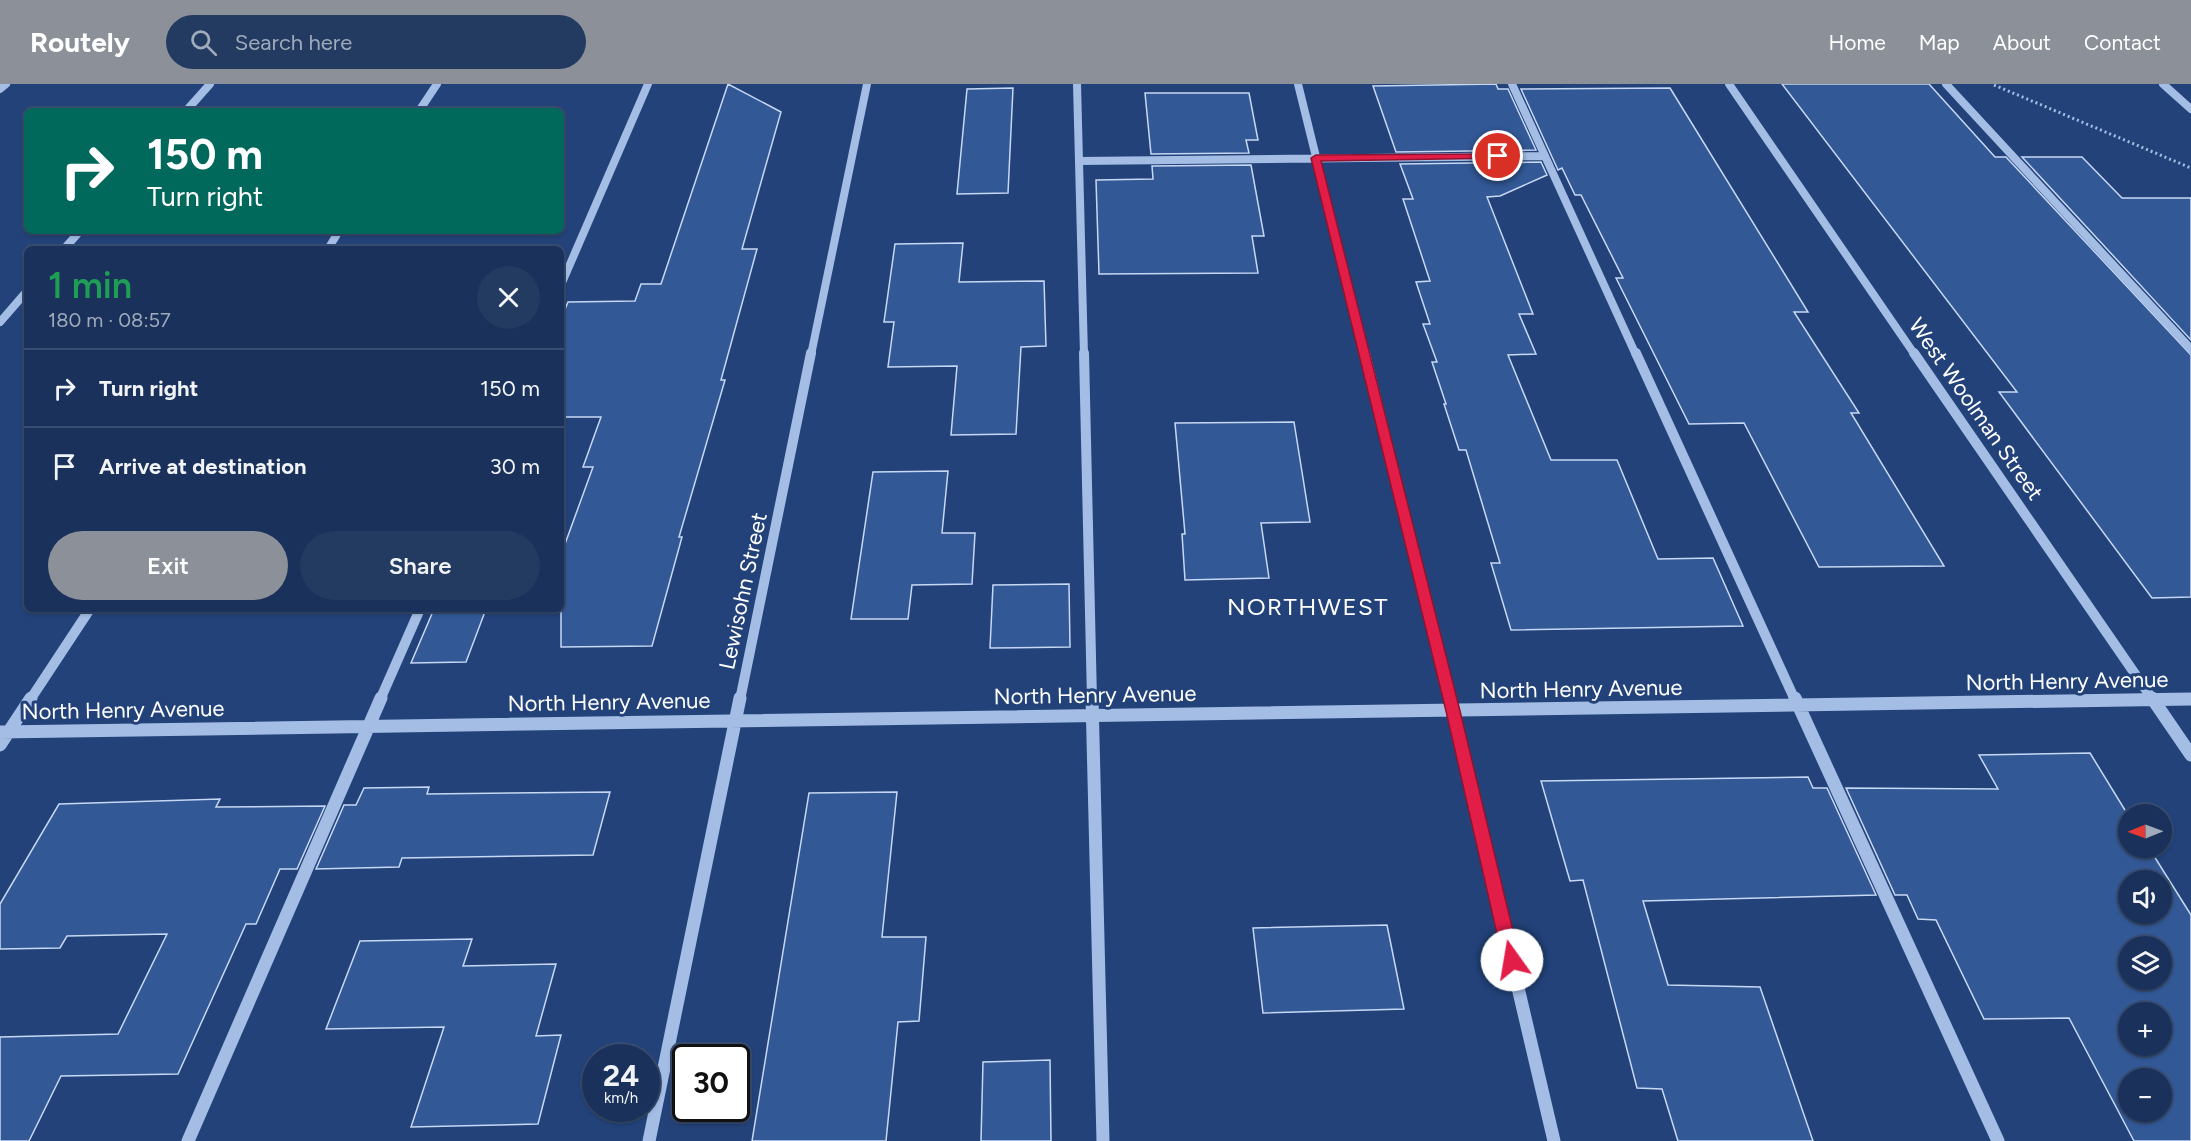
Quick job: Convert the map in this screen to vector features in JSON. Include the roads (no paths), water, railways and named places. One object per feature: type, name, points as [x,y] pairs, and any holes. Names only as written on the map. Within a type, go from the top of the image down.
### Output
[{"type":"street","points":[[0,89],[6,84]]},
{"type":"street","points":[[189,108],[210,84]]},
{"type":"street","points":[[421,108],[437,84]]},
{"type":"street","points":[[564,278],[648,84]]},
{"type":"street","name":"Lewisohn Street","points":[[649,1141],[867,84]]},
{"type":"street","points":[[1077,84],[1094,715],[1102,1141]]},
{"type":"street","points":[[1298,84],[1453,711],[1554,1141]]},
{"type":"street","points":[[1512,84],[1998,1141]]},
{"type":"street","name":"West Woolman Street","points":[[1729,84],[2191,755]]},
{"type":"street","points":[[1946,84],[2191,349]]},
{"type":"street","points":[[2163,84],[2191,109]]},
{"type":"street","points":[[1079,161],[1544,156]]},
{"type":"street","points":[[67,246],[77,234]]},
{"type":"street","points":[[0,322],[24,294]]},
{"type":"street","points":[[0,745],[4,732],[88,612]]},
{"type":"street","points":[[188,1141],[419,612]]},
{"type":"street","name":"North Henry Avenue","points":[[4,732],[736,719],[1453,711],[2191,699]]},
{"type":"district","name":"NORTHWEST","points":[[1308,606]]}]
